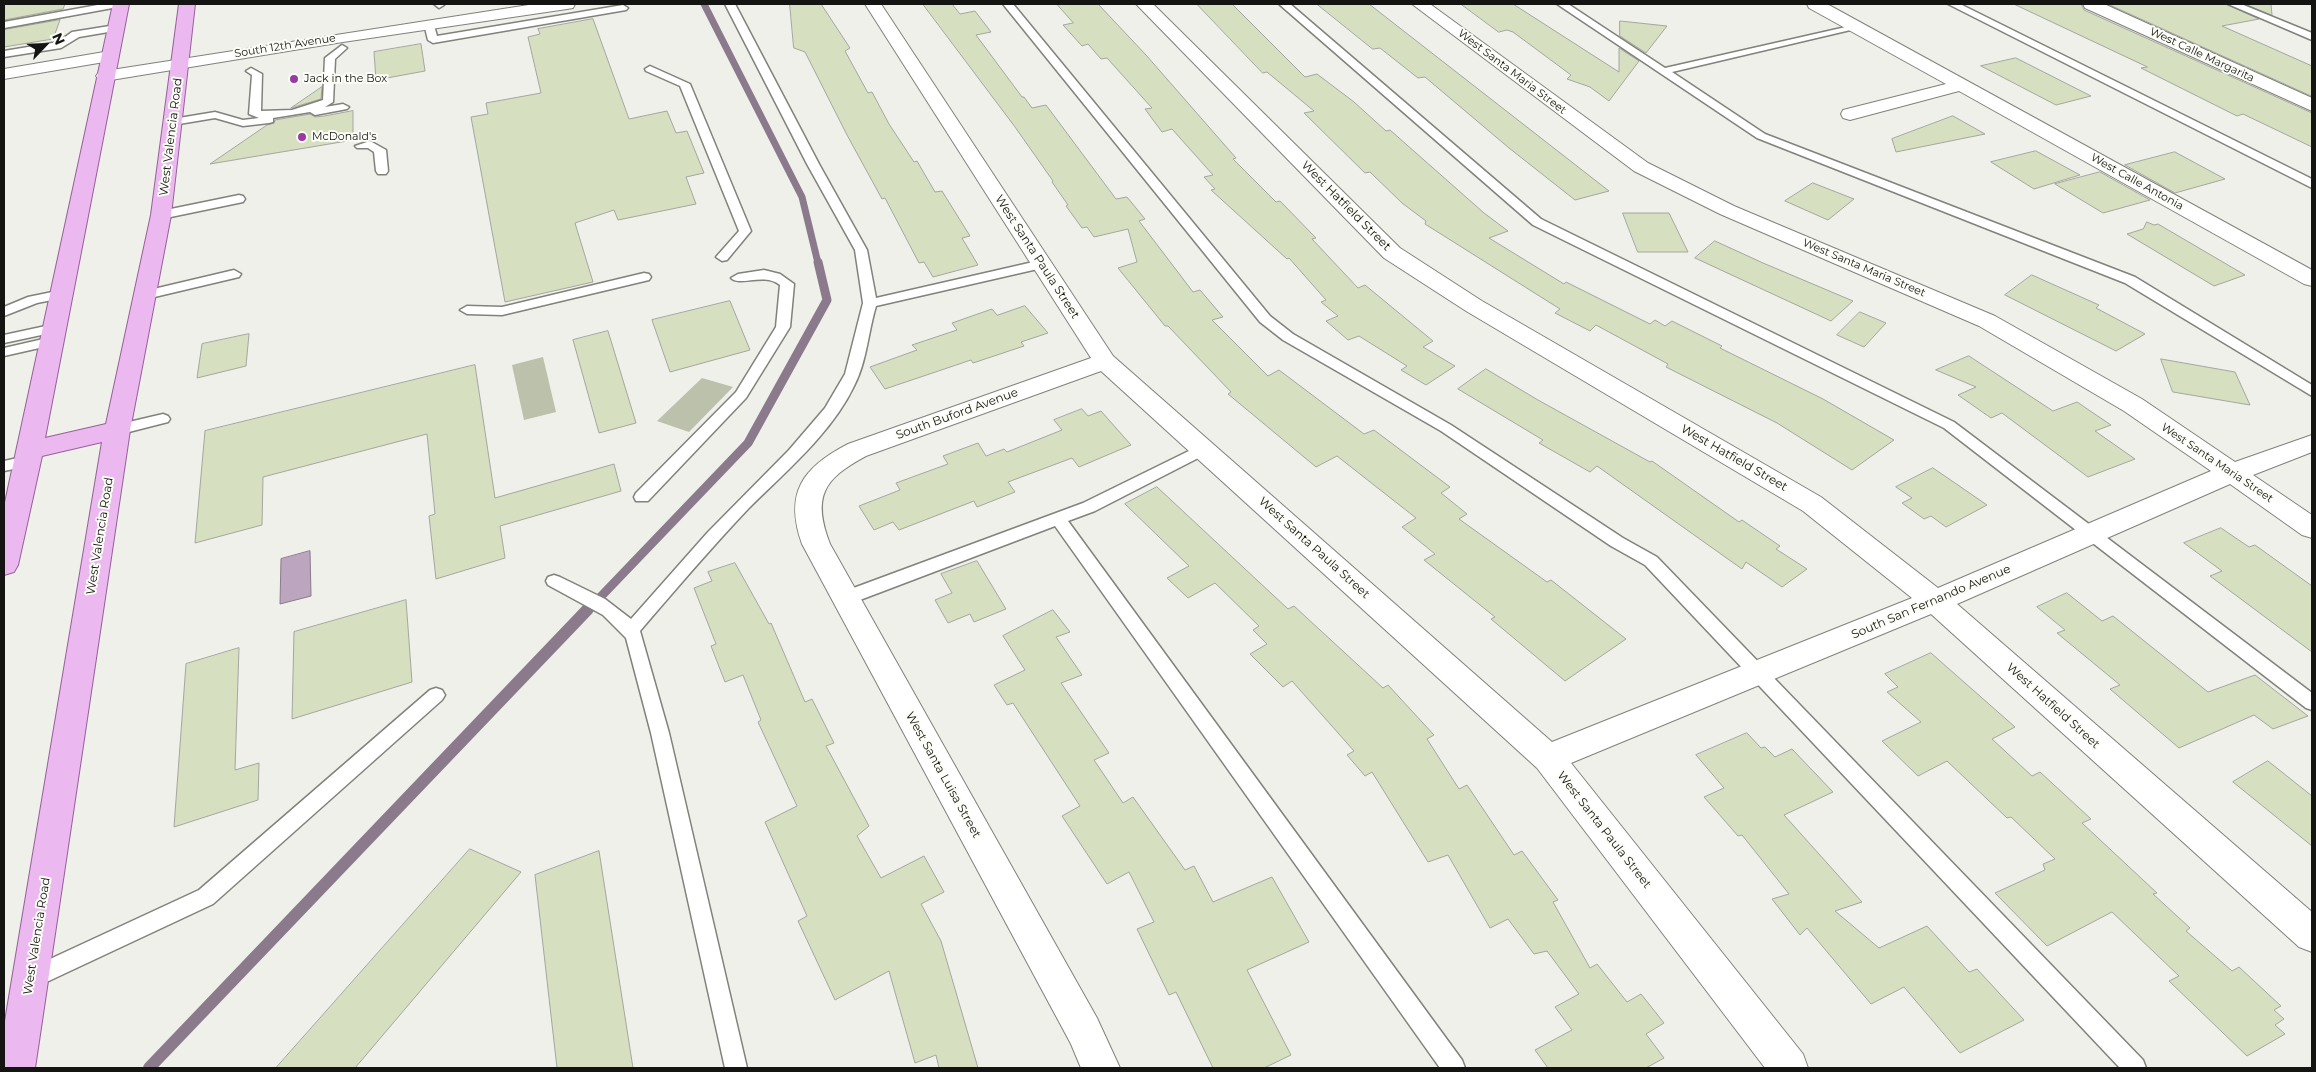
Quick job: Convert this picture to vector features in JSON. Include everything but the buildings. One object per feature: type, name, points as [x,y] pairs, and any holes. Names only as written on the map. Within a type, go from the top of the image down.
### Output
[{"type":"main road","points":[[4,564],[62,294],[101,70],[116,28],[119,4]]},
{"type":"main road","name":"West Valencia Road","points":[[16,1068],[117,430],[161,214],[187,4]]},
{"type":"main road","points":[[28,455],[117,430]]},
{"type":"street","points":[[420,8],[441,4]]},
{"type":"street","name":"South 12th Avenue","points":[[4,74],[32,69],[101,70],[181,49],[430,24],[567,4]]},
{"type":"street","name":"West Santa Paula Street","points":[[873,4],[1105,360],[1548,758],[1789,1068]]},
{"type":"street","name":"West Hatfield Street","points":[[1144,4],[1392,253],[1474,306],[1812,504],[1935,601],[2312,935]]},
{"type":"street","name":"West Santa Maria Street","points":[[1420,4],[1641,167],[1727,210],[1914,288],[1987,321],[2133,405],[2312,528]]},
{"type":"street","name":"West Calle Antonia","points":[[1814,4],[2312,279]]},
{"type":"street","name":"West Calle Margarita","points":[[2091,4],[2312,105]]},
{"type":"street","name":"South 12th Avenue","points":[[101,70],[128,53]]},
{"type":"street","points":[[1850,114],[1962,85]]},
{"type":"street","name":"South Buford Avenue","points":[[816,477],[836,460],[857,450],[1105,360]]},
{"type":"street","name":"South San Fernando Avenue","points":[[1548,758],[1935,601],[2232,473],[2312,443]]},
{"type":"street","name":"West Santa Luisa Street","points":[[816,477],[808,496],[806,515],[810,529],[846,598],[1084,1030],[1101,1068]]},
{"type":"lane","points":[[4,25],[119,4]]},
{"type":"lane","points":[[631,630],[714,535],[804,442],[842,396],[858,358],[864,320],[870,303],[861,250],[809,156],[730,4]]},
{"type":"lane","points":[[1008,4],[1265,319],[1288,337],[1446,428],[1616,542],[1652,561],[2135,1068]]},
{"type":"lane","points":[[1284,4],[1537,222],[1949,425],[2312,703]]},
{"type":"lane","points":[[1562,4],[1761,136],[2130,280],[2312,390]]},
{"type":"lane","points":[[1953,4],[2312,184]]},
{"type":"lane","points":[[2233,4],[2312,37]]},
{"type":"lane","points":[[430,24],[433,40],[623,8]]},
{"type":"lane","points":[[76,34],[80,12]]},
{"type":"lane","points":[[1664,71],[1855,26]]},
{"type":"lane","points":[[4,54],[61,45],[76,34],[116,28]]},
{"type":"lane","points":[[32,69],[39,48]]},
{"type":"lane","points":[[251,71],[257,74],[255,114],[270,116],[312,108],[328,102],[330,58],[342,48]]},
{"type":"lane","points":[[650,70],[685,84],[745,231],[722,257]]},
{"type":"lane","points":[[173,122],[215,115],[243,123],[259,122],[342,107]]},
{"type":"lane","points":[[361,146],[370,144],[380,150],[382,171]]},
{"type":"lane","points":[[161,214],[239,199]]},
{"type":"lane","points":[[870,303],[1042,264]]},
{"type":"lane","points":[[642,497],[741,395],[783,327],[787,284],[779,276],[769,273],[738,278]]},
{"type":"lane","points":[[146,295],[234,274]]},
{"type":"lane","points":[[467,310],[502,311],[644,277]]},
{"type":"lane","points":[[4,312],[33,300],[62,294]]},
{"type":"lane","points":[[4,339],[53,334]]},
{"type":"lane","points":[[4,352],[53,334]]},
{"type":"lane","points":[[117,430],[163,419]]},
{"type":"lane","points":[[846,598],[1089,507],[1203,449]]},
{"type":"lane","points":[[4,466],[28,455]]},
{"type":"lane","points":[[1058,519],[1454,1068]]},
{"type":"lane","points":[[554,581],[605,607],[627,623],[631,630],[660,733],[736,1068]]},
{"type":"lane","points":[[30,979],[206,897],[436,695]]},
{"type":"green space","points":[[543,357],[556,412],[524,420],[512,365]]},
{"type":"green space","points":[[702,378],[733,387],[689,432],[657,421]]},
{"type":"shaded area","points":[[310,551],[311,596],[280,604],[281,559]]},
{"type":"waterway","points":[[704,4],[802,197],[818,263]]},
{"type":"waterway","points":[[587,611],[748,443],[827,300],[818,262]]},
{"type":"waterway","points":[[149,1068],[588,609]]},
{"type":"place","name":"Jack in the Box","points":[[294,79]]},
{"type":"place","name":"McDonald's","points":[[302,137]]}]
